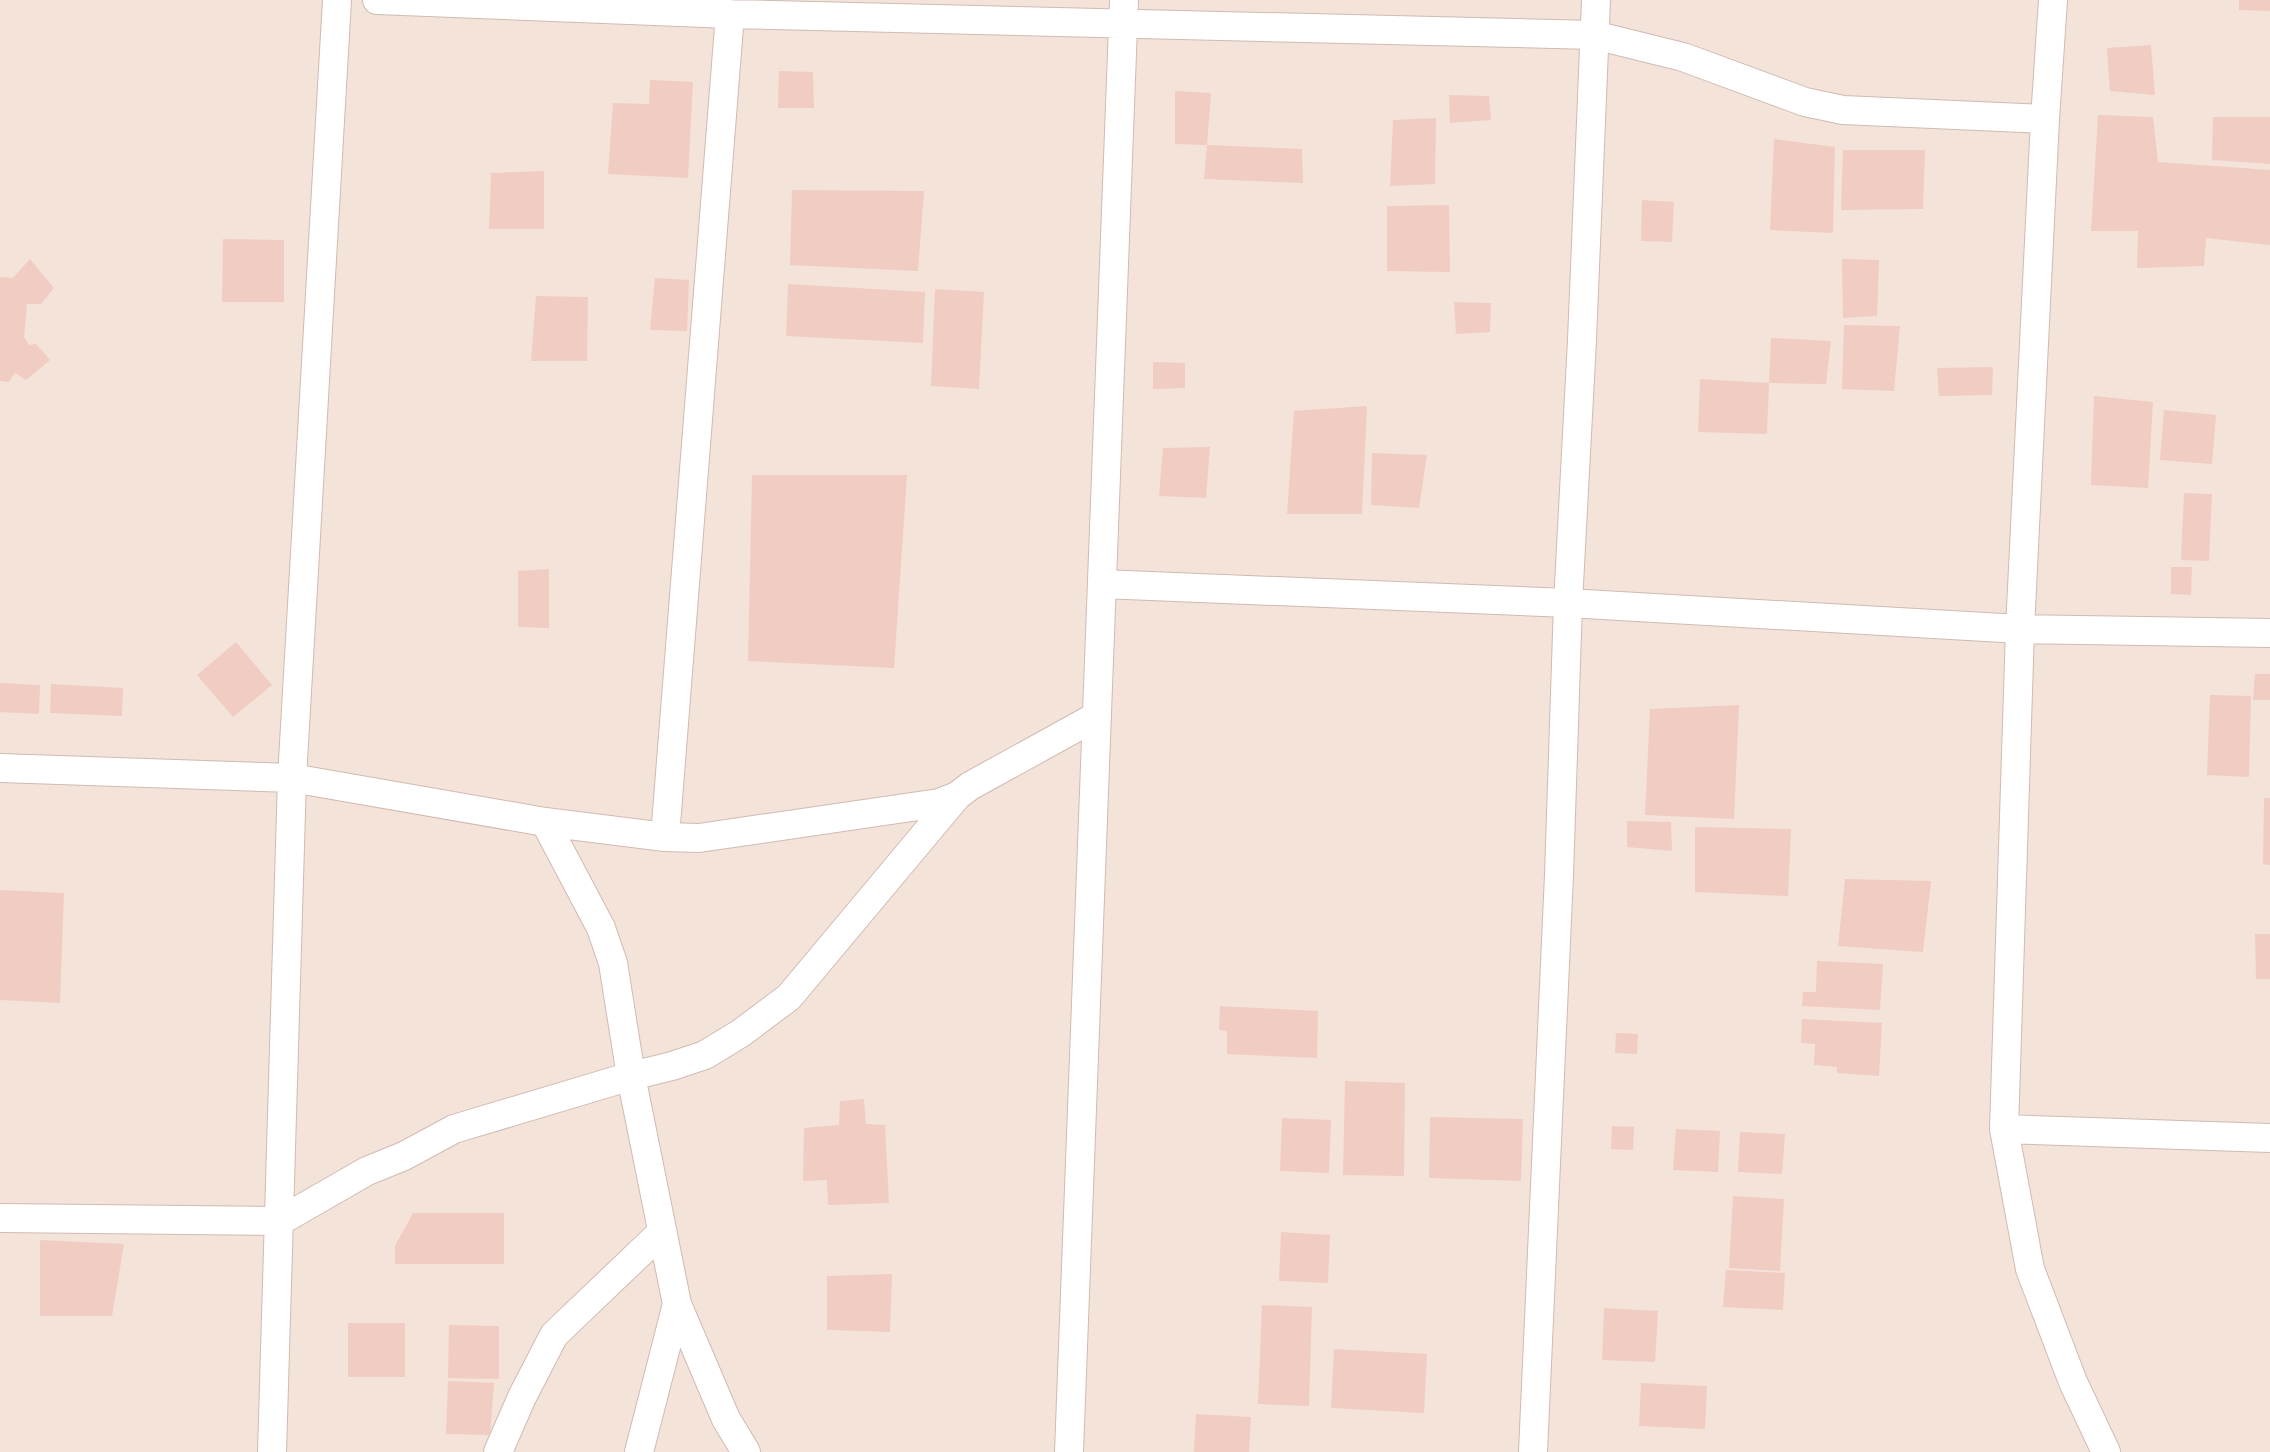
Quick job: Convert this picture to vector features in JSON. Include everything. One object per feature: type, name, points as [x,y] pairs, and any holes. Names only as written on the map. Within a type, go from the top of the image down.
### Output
[{"type":"street","points":[[272,1452],[292,778],[338,0]]},
{"type":"street","points":[[377,0],[671,6],[730,14],[1123,11],[1594,35],[1683,56],[1804,102],[1843,110],[2045,119]]},
{"type":"street","points":[[1534,1452],[1559,875],[1568,603],[1582,340],[1596,0]]},
{"type":"street","points":[[2053,0],[2045,119],[2020,629],[2004,1129],[2030,1269],[2073,1382],[2106,1452]]},
{"type":"street","points":[[1070,1452],[1123,11]]},
{"type":"street","points":[[665,837],[730,14]]},
{"type":"street","points":[[1102,584],[1568,603],[2020,629],[2270,632]]},
{"type":"street","points":[[0,768],[292,778],[545,822],[665,837],[699,838],[940,803],[957,796],[1097,716]]},
{"type":"street","points":[[0,1218],[280,1221],[367,1171],[404,1156],[454,1129],[705,1055],[741,1033],[789,997],[957,796]]},
{"type":"street","points":[[545,822],[601,928],[610,954],[631,1076],[677,1304],[726,1419],[746,1452]]},
{"type":"street","points":[[2004,1129],[2270,1138]]},
{"type":"street","points":[[498,1452],[522,1397],[554,1335],[662,1232]]},
{"type":"street","points":[[639,1452],[677,1304]]},
{"type":"shaded area","points":[[0,0],[2270,0],[2270,1452],[0,1452]]},
{"type":"building","points":[[2239,0],[2270,0],[2270,11],[2239,10]]},
{"type":"building","points":[[2151,45],[2155,95],[2110,91],[2107,48]]},
{"type":"building","points":[[779,71],[813,72],[814,108],[778,108]]},
{"type":"building","points":[[650,80],[693,82],[688,178],[608,174],[613,103],[649,104]]},
{"type":"building","points":[[1175,91],[1211,93],[1207,145],[1175,144]]},
{"type":"building","points":[[1449,95],[1489,96],[1491,120],[1450,123]]},
{"type":"building","points":[[2098,115],[2153,117],[2158,162],[2270,170],[2270,245],[2206,238],[2204,266],[2137,268],[2138,231],[2091,231]]},
{"type":"building","points":[[2213,117],[2270,117],[2270,164],[2212,160]]},
{"type":"building","points":[[1436,118],[1435,184],[1390,186],[1393,120]]},
{"type":"building","points":[[1774,139],[1835,147],[1833,233],[1770,230]]},
{"type":"building","points":[[1207,145],[1302,149],[1303,183],[1204,179]]},
{"type":"building","points":[[1843,150],[1925,150],[1923,209],[1841,210]]},
{"type":"building","points":[[544,171],[544,229],[489,229],[491,173]]},
{"type":"building","points":[[792,190],[924,191],[918,271],[790,265]]},
{"type":"building","points":[[1642,200],[1674,202],[1672,242],[1641,241]]},
{"type":"building","points":[[1449,205],[1450,272],[1387,271],[1387,206]]},
{"type":"building","points":[[223,239],[284,240],[284,302],[222,302]]},
{"type":"building","points":[[30,259],[54,288],[41,304],[27,304],[24,337],[29,345],[36,344],[50,360],[26,380],[15,373],[9,382],[0,381],[0,277],[13,278]]},
{"type":"building","points":[[1842,259],[1879,260],[1877,316],[1843,318]]},
{"type":"building","points":[[655,278],[689,280],[687,331],[650,330]]},
{"type":"building","points":[[788,284],[925,292],[923,343],[786,336]]},
{"type":"building","points":[[935,289],[984,292],[979,389],[931,386]]},
{"type":"building","points":[[536,296],[588,297],[587,361],[531,361]]},
{"type":"building","points":[[1454,302],[1491,303],[1490,332],[1456,334]]},
{"type":"building","points":[[1844,325],[1900,326],[1894,391],[1842,389]]},
{"type":"building","points":[[1771,338],[1831,341],[1826,384],[1769,383]]},
{"type":"building","points":[[1153,362],[1185,363],[1185,388],[1153,389]]},
{"type":"building","points":[[1993,367],[1992,395],[1939,396],[1937,368]]},
{"type":"building","points":[[1700,379],[1769,383],[1767,434],[1698,432]]},
{"type":"building","points":[[2094,396],[2153,402],[2148,488],[2091,485]]},
{"type":"building","points":[[1367,406],[1362,514],[1287,514],[1294,411]]},
{"type":"building","points":[[2164,410],[2216,415],[2212,464],[2160,460]]},
{"type":"building","points":[[1210,447],[1206,498],[1159,496],[1163,448]]},
{"type":"building","points":[[1372,453],[1427,455],[1419,508],[1371,505]]},
{"type":"building","points":[[752,475],[907,475],[894,668],[748,661]]},
{"type":"building","points":[[2184,493],[2212,494],[2209,561],[2181,560]]},
{"type":"building","points":[[2171,567],[2192,567],[2191,595],[2171,594]]},
{"type":"building","points":[[549,569],[549,628],[518,627],[518,571]]},
{"type":"building","points":[[236,642],[272,685],[233,717],[197,675]]},
{"type":"building","points":[[2255,674],[2270,674],[2270,700],[2253,700]]},
{"type":"building","points":[[0,683],[40,685],[39,714],[0,712]]},
{"type":"building","points":[[51,684],[123,688],[122,716],[50,713]]},
{"type":"building","points":[[2210,695],[2251,696],[2249,777],[2207,775]]},
{"type":"building","points":[[1739,705],[1734,819],[1645,815],[1650,709]]},
{"type":"building","points":[[2264,798],[2270,798],[2270,865],[2263,864]]},
{"type":"building","points":[[1627,821],[1671,822],[1672,851],[1627,847]]},
{"type":"building","points":[[1695,827],[1791,829],[1788,896],[1695,892]]},
{"type":"building","points":[[1845,879],[1931,881],[1923,952],[1838,946]]},
{"type":"building","points":[[0,890],[64,893],[60,1003],[0,1000]]},
{"type":"building","points":[[2255,934],[2270,934],[2270,979],[2256,979]]},
{"type":"building","points":[[1817,961],[1883,964],[1880,1010],[1802,1006],[1803,992],[1816,992]]},
{"type":"building","points":[[1220,1006],[1318,1011],[1317,1058],[1227,1054],[1227,1031],[1219,1030]]},
{"type":"building","points":[[1802,1019],[1882,1023],[1879,1076],[1837,1073],[1837,1067],[1814,1065],[1815,1044],[1801,1043]]},
{"type":"building","points":[[1616,1033],[1638,1034],[1637,1054],[1615,1053]]},
{"type":"building","points":[[1345,1081],[1405,1083],[1404,1176],[1343,1175]]},
{"type":"building","points":[[864,1099],[866,1124],[885,1125],[889,1203],[828,1205],[827,1180],[803,1181],[804,1128],[839,1125],[840,1101]]},
{"type":"building","points":[[1430,1117],[1523,1119],[1521,1181],[1429,1178]]},
{"type":"building","points":[[1282,1118],[1331,1120],[1329,1173],[1280,1171]]},
{"type":"building","points":[[1612,1126],[1634,1127],[1633,1150],[1611,1149]]},
{"type":"building","points":[[1676,1129],[1720,1131],[1718,1172],[1673,1170]]},
{"type":"building","points":[[1740,1132],[1785,1134],[1782,1174],[1738,1172]]},
{"type":"building","points":[[1733,1196],[1784,1199],[1780,1271],[1729,1268]]},
{"type":"building","points":[[413,1213],[504,1213],[504,1264],[395,1264],[395,1246]]},
{"type":"building","points":[[1281,1232],[1330,1235],[1328,1283],[1279,1281]]},
{"type":"building","points":[[40,1240],[124,1244],[112,1316],[40,1316]]},
{"type":"building","points":[[1726,1270],[1785,1273],[1783,1310],[1723,1307]]},
{"type":"building","points":[[892,1274],[890,1332],[827,1330],[827,1276]]},
{"type":"building","points":[[1262,1305],[1312,1307],[1309,1406],[1258,1404]]},
{"type":"building","points":[[1604,1308],[1658,1311],[1655,1362],[1602,1360]]},
{"type":"building","points":[[348,1323],[405,1323],[405,1377],[348,1377]]},
{"type":"building","points":[[449,1325],[499,1326],[499,1379],[448,1378]]},
{"type":"building","points":[[1334,1349],[1427,1354],[1424,1413],[1331,1408]]},
{"type":"building","points":[[448,1381],[494,1383],[490,1435],[446,1434]]},
{"type":"building","points":[[1641,1383],[1707,1386],[1705,1429],[1639,1426]]},
{"type":"building","points":[[1196,1414],[1251,1417],[1249,1452],[1194,1452]]}]
